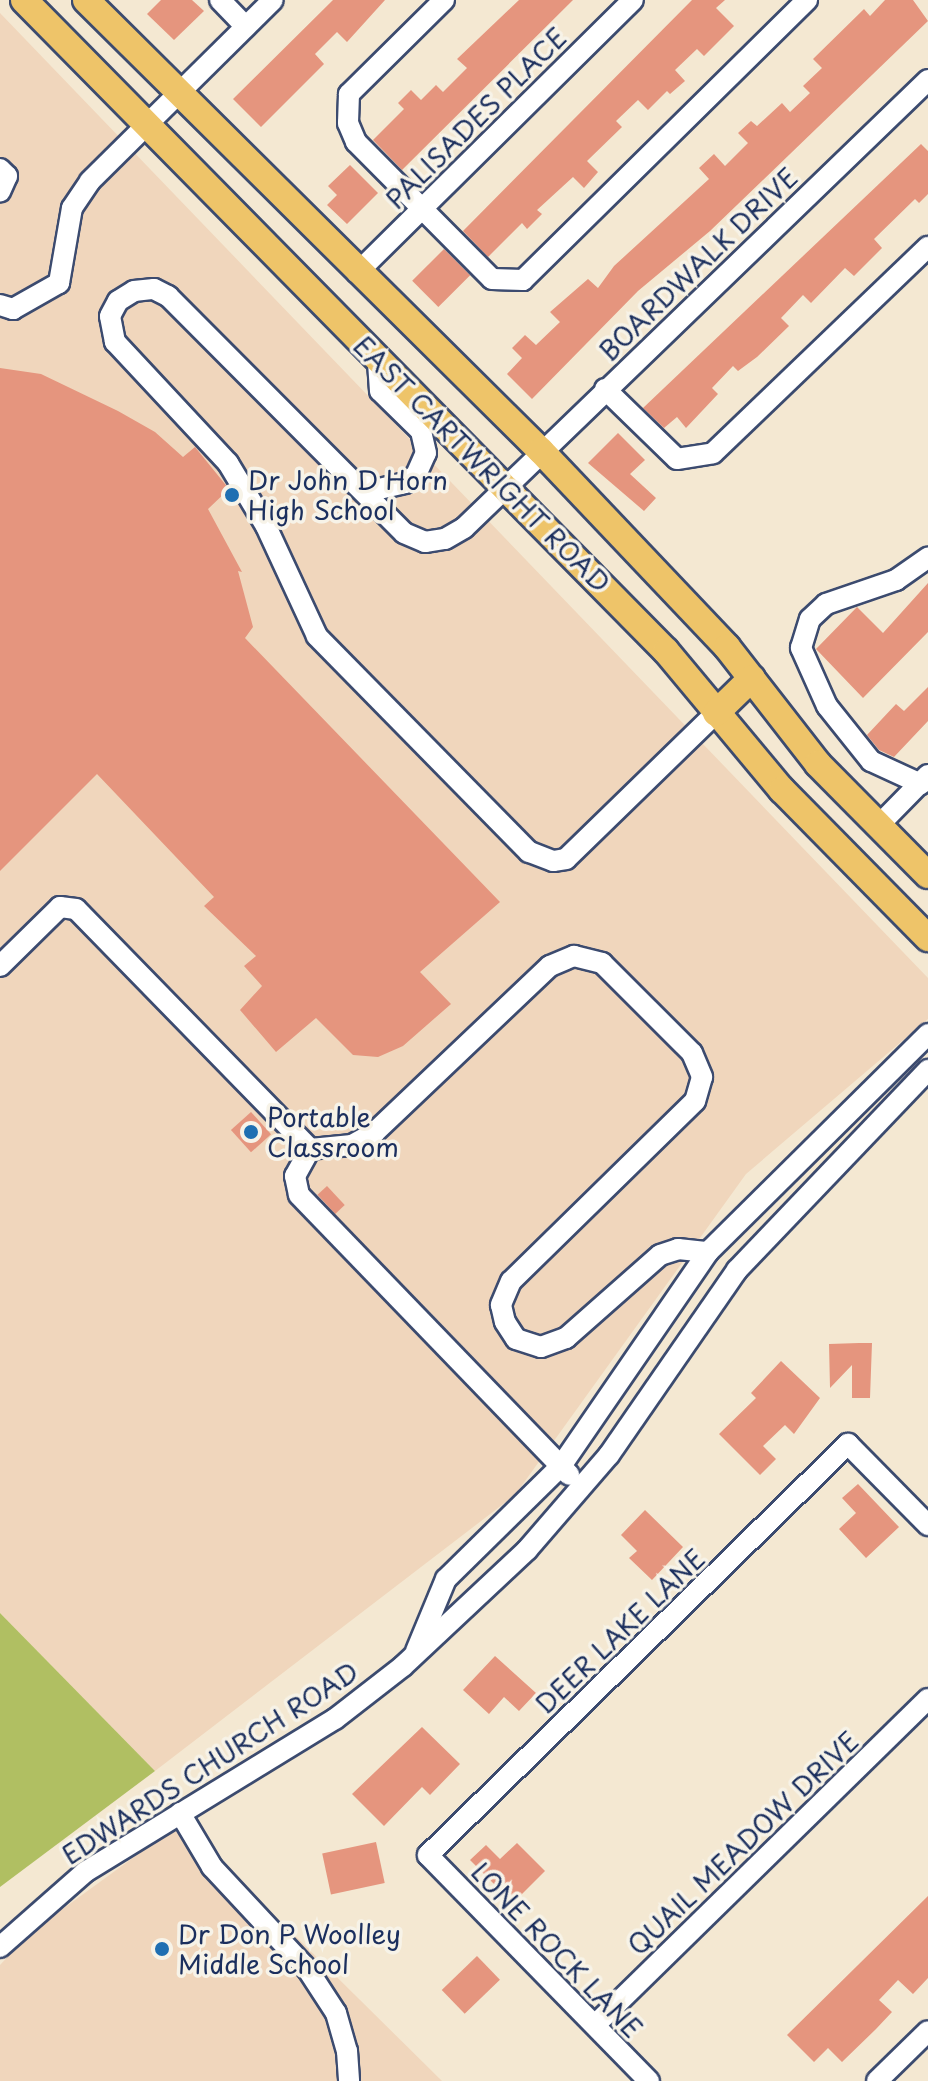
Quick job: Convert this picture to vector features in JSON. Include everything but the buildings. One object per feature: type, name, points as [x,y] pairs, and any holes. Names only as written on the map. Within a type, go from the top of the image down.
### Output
[{"type":"main road","name":"EAST CARTWRIGHT ROAD","points":[[24,0],[144,126],[505,485],[666,651],[782,790],[928,938]]},
{"type":"main road","name":"EAST CARTWRIGHT ROAD","points":[[86,0],[357,273],[541,451],[752,678],[818,764],[928,875]]},
{"type":"main road","points":[[716,713],[752,678]]},
{"type":"street","points":[[220,0],[246,27]]},
{"type":"street","points":[[0,305],[13,309],[59,283],[72,208],[90,181],[273,0]]},
{"type":"street","points":[[444,0],[349,94],[348,123],[356,142],[424,206],[492,279],[523,280],[807,0]]},
{"type":"street","name":"PALISADES PLACE","points":[[357,273],[633,0]]},
{"type":"street","name":"BOARDWALK DRIVE","points":[[716,713],[566,859],[553,861],[529,852],[310,628],[266,526],[228,463],[115,342],[110,316],[118,301],[134,291],[154,289],[168,296],[404,533],[425,542],[445,539],[464,528],[505,485],[928,80]]},
{"type":"street","points":[[0,169],[7,176],[0,192]]},
{"type":"street","points":[[605,389],[677,459],[713,453],[928,247]]},
{"type":"street","points":[[349,478],[366,487],[392,488],[416,475],[426,453],[421,431],[380,391],[378,359]]},
{"type":"street","points":[[879,825],[924,779],[871,761],[827,706],[801,648],[810,619],[826,604],[896,580],[928,558]]},
{"type":"street","points":[[0,966],[60,907],[76,909],[310,1149]]},
{"type":"street","points":[[310,1149],[352,1145],[375,1132],[550,966],[574,956],[602,963],[692,1053],[702,1077],[695,1101],[511,1281],[501,1305],[505,1322],[516,1339],[541,1347],[554,1343],[566,1338],[660,1255],[678,1249],[708,1252]]},
{"type":"street","name":"EDWARDS CHURCH ROAD","points":[[414,1655],[446,1579],[561,1466],[708,1252],[928,1034]]},
{"type":"street","name":"EDWARDS CHURCH ROAD","points":[[0,1947],[85,1872],[335,1719],[414,1655],[527,1550],[609,1455],[737,1270],[928,1070]]},
{"type":"street","points":[[310,1149],[295,1176],[299,1195],[581,1487]]},
{"type":"street","name":"DEER LAKE LANE","points":[[428,1855],[848,1444],[928,1525]]},
{"type":"street","name":"QUAIL MEADOW DRIVE","points":[[595,2025],[928,1699]]},
{"type":"street","points":[[180,1813],[212,1867],[308,1970],[336,2013],[347,2051],[349,2081]]},
{"type":"street","name":"LONE ROCK LANE","points":[[428,1855],[649,2081]]},
{"type":"street","points":[[877,2081],[928,2031]]},
{"type":"shaded area","name":"Dr John D Horn High School","points":[[0,13],[928,978],[928,1019],[746,1174],[515,1495],[155,1771],[0,1613]]},
{"type":"shaded area","name":"Dr Don P Woolley Middle School","points":[[181,1823],[442,2081],[0,2081],[0,1965],[31,1932]]},
{"type":"green space","points":[[0,1613],[155,1771],[0,1887]]},
{"type":"place","name":"Dr John D Horn High School","points":[[232,495]]},
{"type":"place","name":"Portable Classroom","points":[[251,1132]]},
{"type":"place","name":"Dr Don P Woolley Middle School","points":[[162,1949]]}]
